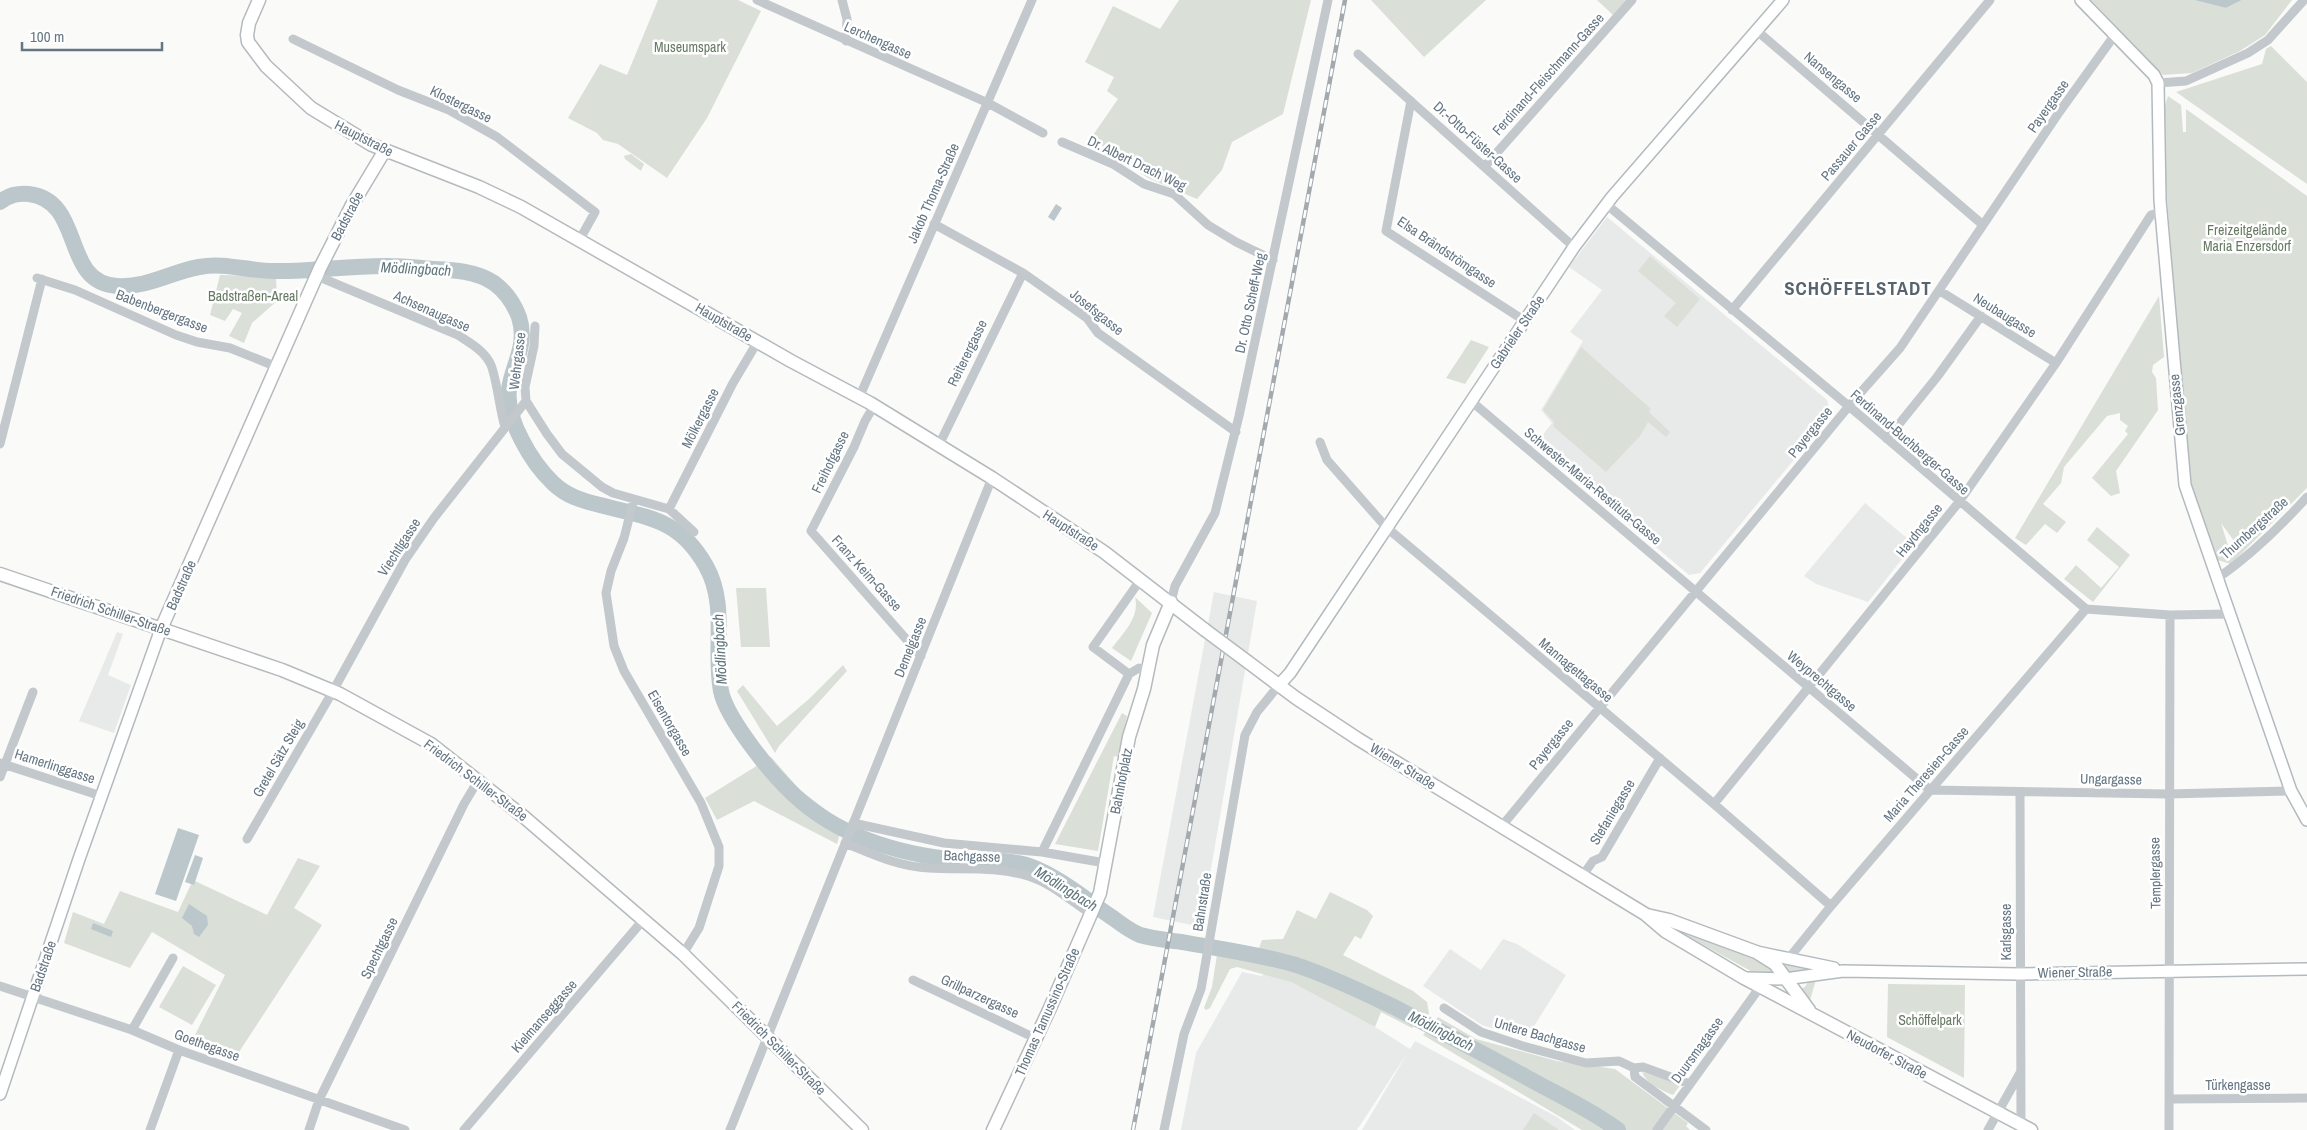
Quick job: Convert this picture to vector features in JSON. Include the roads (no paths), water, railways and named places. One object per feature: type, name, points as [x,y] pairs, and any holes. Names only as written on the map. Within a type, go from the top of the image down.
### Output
[{"type":"main road","name":"Hauptstraße","points":[[259,0],[247,35],[248,42],[266,66],[311,108],[366,142],[479,187],[580,239],[758,342],[874,406],[938,447],[992,478],[1104,552],[1171,602]]},
{"type":"main road","name":"Badstraße","points":[[162,629],[323,261],[352,205],[384,150]]},
{"type":"main road","name":"Friedrich Schiller-Straße","points":[[0,574],[255,660],[333,691],[408,730],[479,780],[684,954],[862,1130]]},
{"type":"main road","name":"Wiener Straße","points":[[1171,602],[1204,630],[1279,685],[1358,739],[1583,875],[1645,914],[1665,931],[1744,978]]},
{"type":"main road","name":"Bahnhofplatz","points":[[1099,895],[1129,737],[1144,689],[1153,645],[1171,602]]},
{"type":"main road","name":"Thomas Tamussino-Straße","points":[[993,1130],[1099,895]]},
{"type":"main road","name":"Wiener Straße","points":[[1645,914],[1669,920],[1756,952],[1775,964],[1813,1015]]},
{"type":"main road","name":"Neudorfer Straße","points":[[1744,978],[2026,1127]]},
{"type":"street","name":"Lerchengasse","points":[[757,0],[988,104]]},
{"type":"street","points":[[842,0],[847,19],[846,41]]},
{"type":"street","name":"Jakob Thoma-Straße","points":[[859,398],[1032,0]]},
{"type":"street","name":"Dr. Otto Scheff-Weg","points":[[1171,602],[1175,586],[1215,513],[1236,432],[1328,0]]},
{"type":"street","name":"Ferdinand-Fleischmann-Gasse","points":[[1485,166],[1632,0]]},
{"type":"street","name":"Gabrieler Straße","points":[[1279,685],[1290,673],[1386,526],[1574,247],[1606,204],[1783,0]]},
{"type":"street","name":"Passauer Gasse","points":[[1732,310],[1990,0]]},
{"type":"street","points":[[2081,0],[2154,75],[2158,82],[2186,82],[2248,53],[2268,40],[2304,0]]},
{"type":"street","name":"Nansengasse","points":[[1756,30],[1983,225]]},
{"type":"street","name":"Payergasse","points":[[1501,827],[1599,707],[1900,348],[2114,36]]},
{"type":"street","name":"Klostergasse","points":[[294,39],[398,90],[449,110],[489,133],[595,212],[580,239]]},
{"type":"street","name":"Dr.-Otto-Füster-Gasse","points":[[1360,56],[1574,247]]},
{"type":"street","name":"Grenzgasse","points":[[2158,82],[2161,212],[2185,485],[2291,791],[2307,820]]},
{"type":"street","name":"Elsa Brändströmgasse","points":[[1411,101],[1386,231],[1525,321]]},
{"type":"street","points":[[988,104],[1043,133]]},
{"type":"street","name":"Dr. Albert Drach Weg","points":[[1062,142],[1113,164],[1144,184],[1174,194],[1208,225],[1236,242],[1273,260]]},
{"type":"street","name":"Ferdinand-Buchberger-Gasse","points":[[1606,204],[1887,439],[2086,609]]},
{"type":"street","name":"Haydngasse","points":[[1714,804],[1959,502],[2056,363],[2151,215],[2161,212]]},
{"type":"street","name":"Josefsgasse","points":[[934,224],[1023,273],[1086,318],[1098,333],[1236,432]]},
{"type":"street","name":"Reiterergasse","points":[[938,447],[965,388],[1023,273]]},
{"type":"street","name":"Achsenaugasse","points":[[317,275],[458,335],[471,343],[483,353],[491,364],[507,425]]},
{"type":"street","name":"Babenbergergasse","points":[[0,444],[40,278],[75,290],[197,342],[230,348],[277,367]]},
{"type":"street","name":"Neubaugasse","points":[[1940,291],[2056,363]]},
{"type":"street","points":[[1887,439],[1937,377],[1981,316]]},
{"type":"street","name":"Wehrgasse","points":[[526,401],[525,387],[534,346],[535,326]]},
{"type":"street","name":"Mölkergasse","points":[[669,508],[733,383],[758,342]]},
{"type":"street","points":[[526,401],[562,454],[602,487],[633,503],[669,508],[694,532]]},
{"type":"street","name":"Viechtlgasse","points":[[333,691],[405,560],[434,518],[526,401]]},
{"type":"street","name":"Schwester-Maria-Restituta-Gasse","points":[[1471,401],[1697,592]]},
{"type":"street","name":"Freihofgasse","points":[[811,531],[854,447],[864,421],[874,406]]},
{"type":"street","name":"Mannagettagasse","points":[[1320,442],[1326,460],[1386,526],[1714,804],[1831,906]]},
{"type":"street","name":"Demelgasse","points":[[846,840],[854,825],[992,478]]},
{"type":"street","name":"Thurnbergstraße","points":[[2218,578],[2240,562],[2276,530],[2307,497]]},
{"type":"street","name":"Eisentorgasse","points":[[633,503],[606,593],[614,646],[624,671],[701,803],[719,847],[719,866],[702,919],[684,954]]},
{"type":"street","name":"Franz Keim-Gasse","points":[[811,531],[921,656]]},
{"type":"street","points":[[1129,674],[1093,647],[1141,579]]},
{"type":"street","name":"Weyprechtgasse","points":[[1697,592],[1930,790]]},
{"type":"street","points":[[2086,609],[2170,615],[2230,614]]},
{"type":"street","name":"Maria Theresien-Gasse","points":[[1788,958],[2086,609]]},
{"type":"street","name":"Templergasse","points":[[2169,1130],[2168,794],[2170,615]]},
{"type":"street","name":"Badstraße","points":[[0,1094],[101,796],[162,629]]},
{"type":"street","points":[[1042,852],[1129,674],[1139,668],[1147,670]]},
{"type":"street","name":"Bahnstraße","points":[[1164,1130],[1184,1034],[1201,989],[1207,962],[1212,923],[1245,735],[1257,712],[1279,685]]},
{"type":"street","name":"Gretel Sätz Steig","points":[[247,839],[333,691]]},
{"type":"street","points":[[0,777],[3,763],[33,692]]},
{"type":"street","name":"Stefaniegasse","points":[[1583,875],[1593,861],[1602,857],[1660,758]]},
{"type":"street","name":"Hamerlinggasse","points":[[3,763],[101,796]]},
{"type":"street","name":"Spechtgasse","points":[[309,1130],[320,1100],[464,804],[479,780]]},
{"type":"street","name":"Ungargasse","points":[[1930,790],[2168,794],[2291,791]]},
{"type":"street","name":"Karlsgasse","points":[[2020,792],[2019,974],[2026,1127]]},
{"type":"street","name":"Bachgasse","points":[[854,825],[944,843],[1042,852],[1104,863]]},
{"type":"street","points":[[730,1130],[846,840]]},
{"type":"street","name":"Bachgasse","points":[[846,840],[877,857],[907,865],[928,868],[1001,870],[1029,876],[1044,883],[1091,913]]},
{"type":"street","name":"Kielmanseggasse","points":[[464,1130],[644,920]]},
{"type":"street","name":"Wiener Straße","points":[[1756,952],[1843,970]]},
{"type":"street","points":[[132,1030],[173,958]]},
{"type":"street","name":"Wiener Straße","points":[[1744,978],[1785,979],[1843,970],[2019,974],[2307,969]]},
{"type":"street","name":"Grillparzergasse","points":[[913,980],[1035,1038]]},
{"type":"street","name":"Goethegasse","points":[[0,986],[132,1030],[179,1050],[405,1130]]},
{"type":"street","name":"Duursmagasse","points":[[1657,1130],[1760,987]]},
{"type":"street","name":"Untere Bachgasse","points":[[1444,1008],[1481,1032],[1523,1046],[1586,1063],[1619,1062],[1634,1068],[1643,1067],[1690,1084]]},
{"type":"street","points":[[150,1130],[179,1050]]},
{"type":"street","points":[[1634,1068],[1635,1077],[1706,1130]]},
{"type":"street","points":[[1988,1130],[2022,1071]]},
{"type":"street","name":"Türkengasse","points":[[2170,1099],[2307,1098]]},
{"type":"waterway","name":"Mödlingbach","points":[[0,202],[10,196],[21,194],[29,194],[47,200],[58,211],[67,225],[79,257],[88,271],[99,281],[117,286],[139,285],[189,269],[208,266],[227,266],[264,271],[401,266],[457,271],[480,276],[494,283],[512,303],[519,317],[522,336],[521,345],[509,389],[509,401],[516,427],[529,452],[545,474],[563,491],[587,502],[661,522],[685,538],[696,550],[713,581],[716,596],[719,627],[719,675],[724,702],[758,755],[786,787],[821,816],[860,837],[903,851],[948,859],[1001,861],[1032,867],[1063,883],[1140,935],[1268,958],[1321,974],[1394,1007],[1444,1033],[1584,1108],[1618,1130]]},
{"type":"railway","points":[[1133,1130],[1345,0]]},
{"type":"district","name":"SCHÖFFELSTADT","points":[[1858,288]]},
{"type":"park label","name":"Museumspark","points":[[690,47]]},
{"type":"park label","name":"Freizeitgelände Maria Enzersdorf","points":[[2247,238]]},
{"type":"park label","name":"Badstraßen-Areal","points":[[253,296]]},
{"type":"park label","name":"Schöffelpark","points":[[1930,1020]]}]
